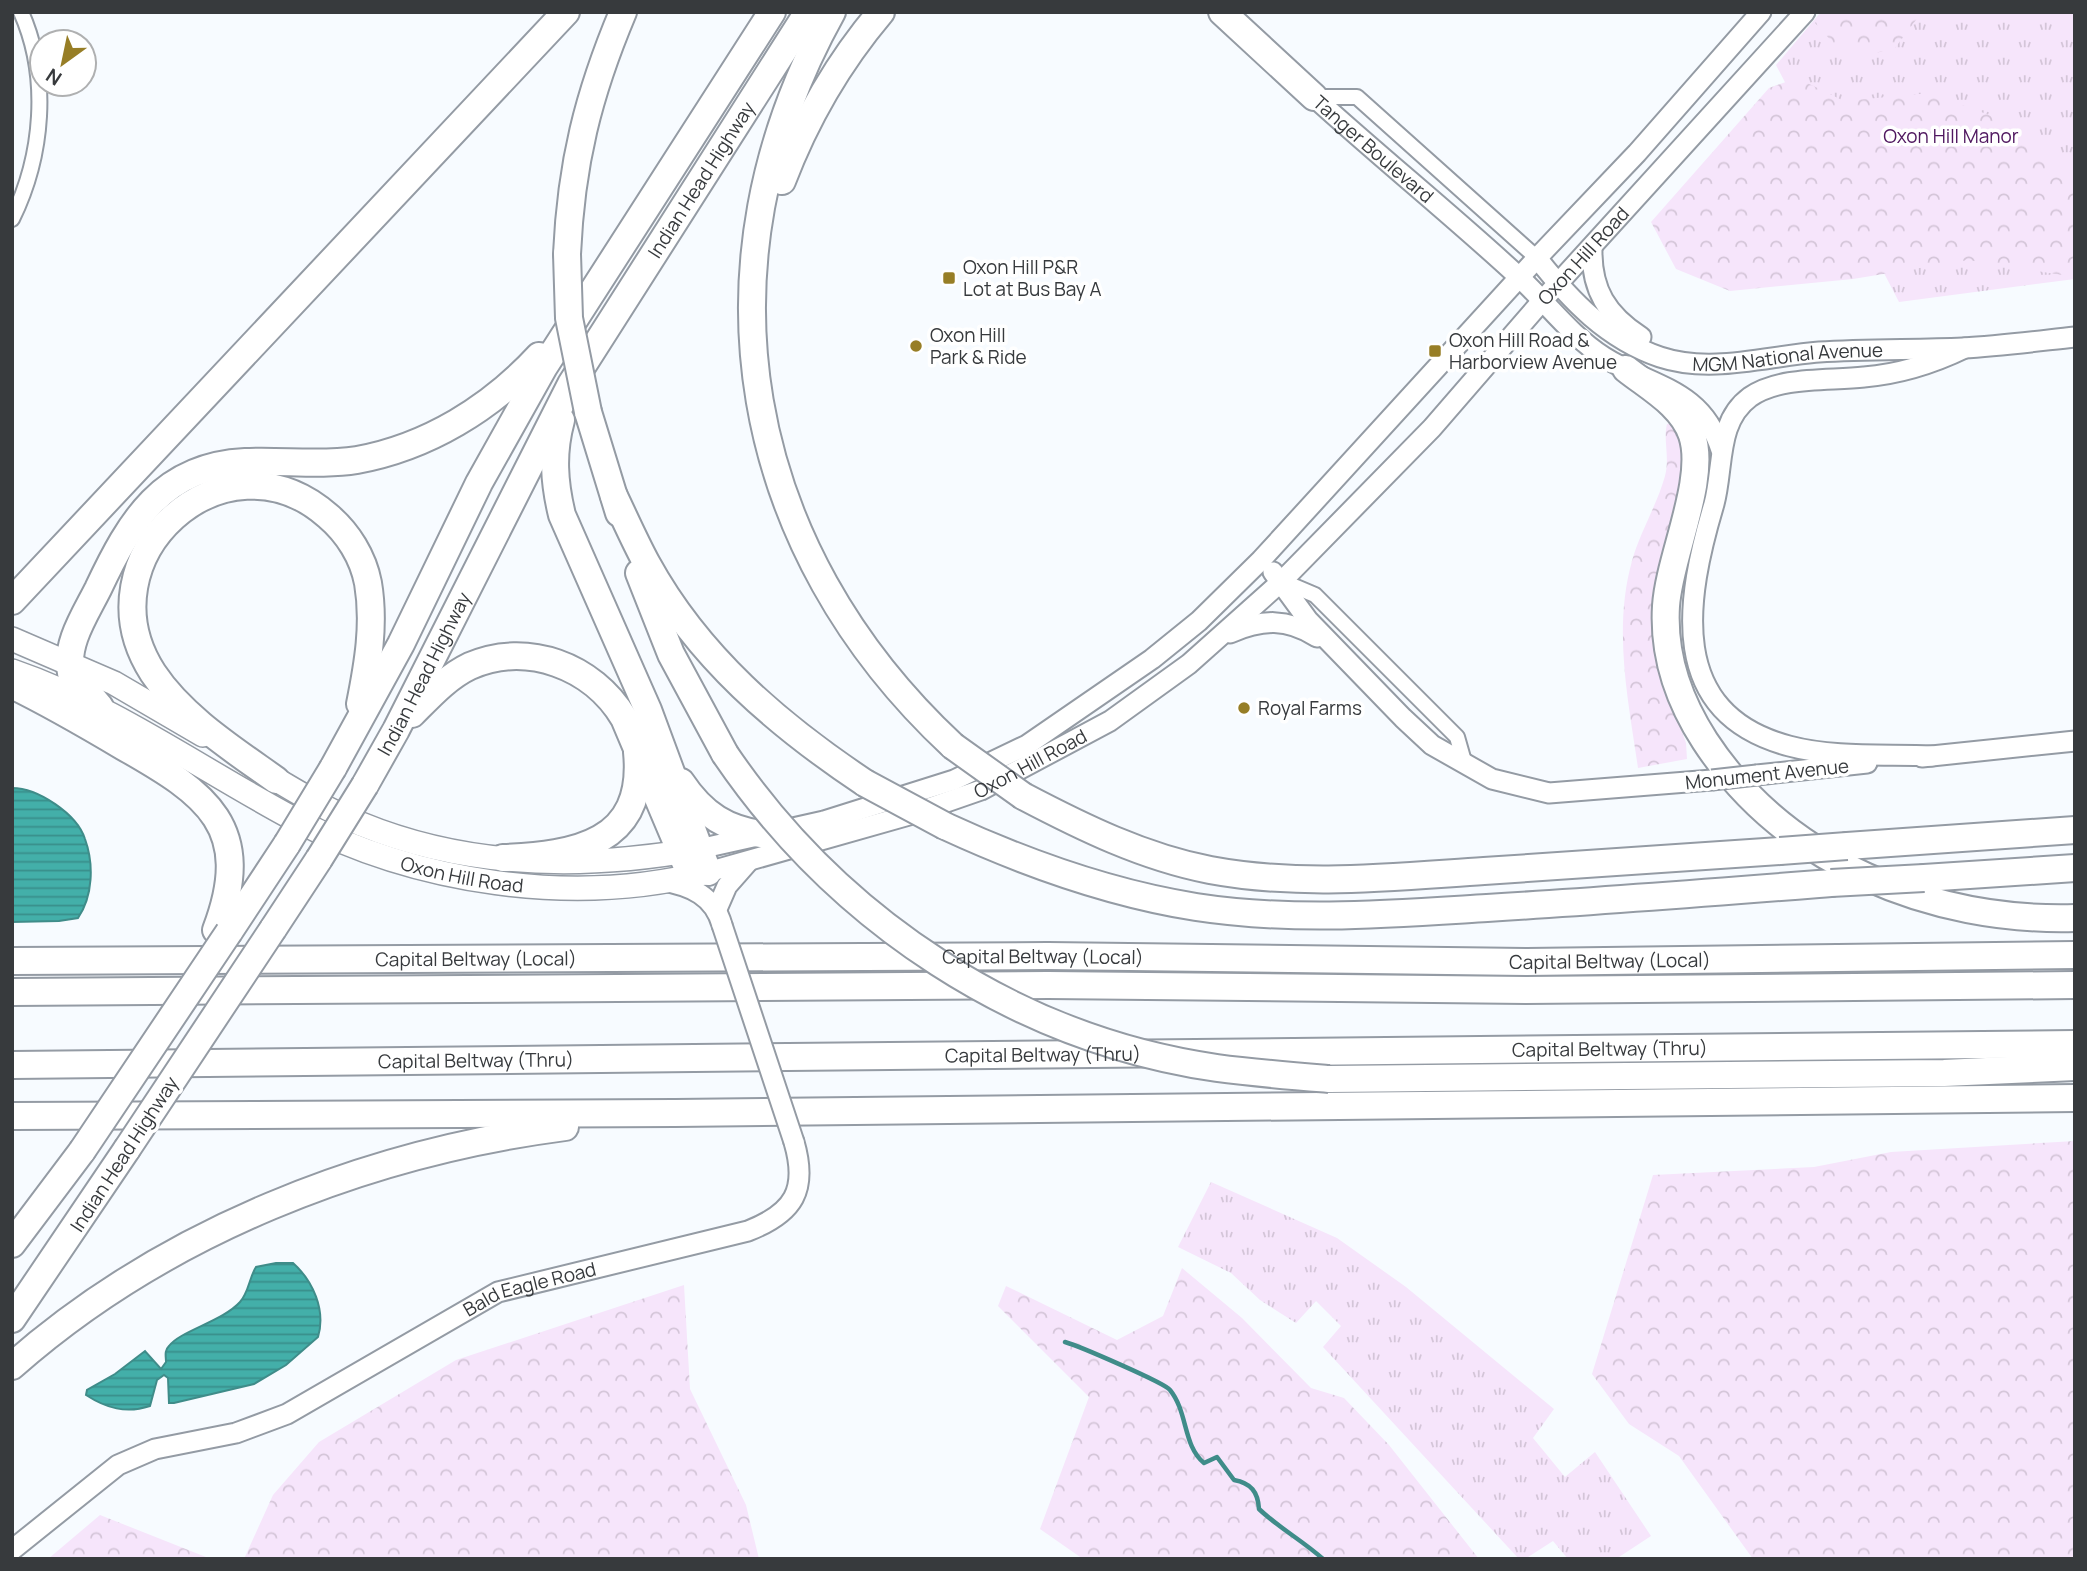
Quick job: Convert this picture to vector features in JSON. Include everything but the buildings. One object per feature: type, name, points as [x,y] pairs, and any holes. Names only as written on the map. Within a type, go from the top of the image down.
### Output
[{"type":"highway","points":[[12,601],[566,12]]},
{"type":"highway","points":[[624,12],[590,98],[569,206],[569,318],[588,412],[647,596],[671,654],[725,754],[782,831],[848,897],[901,938],[990,993],[1090,1036],[1157,1056],[1216,1068],[1329,1079],[1944,1073],[2075,1068]]},
{"type":"highway","name":"Indian Head Highway","points":[[12,1244],[82,1151],[172,1017],[222,931],[288,844],[401,644],[505,434],[772,12]]},
{"type":"highway","name":"Indian Head Highway","points":[[12,1319],[273,929],[365,785],[396,730],[571,384],[808,12]]},
{"type":"highway","points":[[832,12],[812,48],[779,132],[760,215],[753,277],[755,371],[774,470],[789,513],[814,569],[862,646],[891,685],[953,746],[1023,796],[1073,822],[1155,856],[1208,869],[1319,881],[2075,830]]},
{"type":"highway","points":[[753,277],[769,218],[797,141],[832,77],[881,12]]},
{"type":"highway","points":[[1222,12],[1314,97]]},
{"type":"highway","points":[[100,707],[80,687],[71,673],[68,661],[75,638],[114,554],[131,525],[164,489],[188,474],[216,465],[356,460],[429,437],[469,415],[510,385],[579,314]]},
{"type":"highway","points":[[1626,369],[1677,409],[1693,437],[1694,479],[1670,573],[1666,608],[1668,649],[1676,684],[1694,724],[1717,759],[1751,799],[1783,827],[1852,870],[1923,899],[1963,909],[2000,916],[2075,918]]},
{"type":"highway","points":[[571,384],[554,462],[557,497],[562,515],[668,760],[683,786],[709,816],[743,832],[766,835]]},
{"type":"highway","points":[[276,780],[183,707],[154,675],[142,652],[133,622],[132,597],[136,573],[147,547],[162,526],[184,507],[209,494],[235,487],[264,487],[294,494],[318,507],[339,526],[358,554],[367,582],[371,616],[370,644],[356,725]]},
{"type":"highway","points":[[614,496],[647,564],[701,643],[745,691],[786,727],[864,783],[945,826],[1011,856],[1126,893],[1196,907],[1253,913],[1316,916],[1397,914],[2075,868]]},
{"type":"highway","points":[[396,730],[450,679],[489,659],[510,656],[548,660],[582,674],[610,698],[632,734],[687,861]]},
{"type":"highway","points":[[12,685],[179,779],[205,800],[218,820],[228,848],[231,869],[222,931]]},
{"type":"highway","points":[[503,858],[580,849],[602,839],[616,827],[632,802],[637,782],[638,764],[632,734]]},
{"type":"highway","points":[[668,760],[687,861]]},
{"type":"highway","name":"Capital Beltway (Local)","points":[[12,961],[1062,957],[1527,962],[2075,953]]},
{"type":"highway","points":[[12,954],[49,960]]},
{"type":"highway","points":[[12,992],[1034,985],[1526,990],[2075,985]]},
{"type":"highway","name":"Capital Beltway (Thru)","points":[[12,1065],[2075,1044]]},
{"type":"highway","points":[[12,1115],[675,1113],[2075,1098]]},
{"type":"highway","points":[[12,1366],[59,1328],[127,1281],[245,1218],[325,1185],[390,1163],[478,1142],[675,1113]]},
{"type":"main road","name":"Oxon Hill Road","points":[[12,671],[100,707],[294,819],[371,854],[454,875],[529,885],[593,886],[663,881],[687,861],[766,835],[917,794],[973,772],[1027,745],[1152,659],[1199,621],[1261,560],[1537,258],[1637,153],[1761,12]]},
{"type":"main road","name":"Oxon Hill Road","points":[[12,639],[114,683],[330,810],[380,831],[436,846],[503,858],[585,862],[750,860],[941,806],[994,784],[1110,721],[1217,641],[1282,581],[1432,428],[1542,301],[1805,12]]},
{"type":"main road","name":"Tanger Boulevard","points":[[1314,97],[1519,278]]},
{"type":"main road","points":[[1592,248],[1594,285],[1612,314],[1645,340],[1700,364]]},
{"type":"main road","name":"MGM National Avenue","points":[[1537,258],[1558,285],[1601,326],[1630,344],[1663,358],[1700,364],[1736,363],[1816,353],[1965,348],[2075,337]]},
{"type":"main road","points":[[1519,278],[1588,347],[1626,369],[1662,384],[1694,405],[1717,435],[1721,450]]},
{"type":"main road","points":[[1932,756],[1791,746],[1754,734],[1736,721],[1707,686],[1697,660],[1691,630],[1691,598],[1696,566],[1718,490],[1721,450],[1729,422],[1738,408],[1765,390],[1927,366],[1965,348]]},
{"type":"main road","name":"Monument Avenue","points":[[1261,560],[1282,581],[1301,611],[1332,647],[1432,745],[1465,765],[1509,785],[1549,793],[1712,780],[2075,741]]},
{"type":"main road","points":[[1217,641],[1241,628],[1284,621],[1332,647]]},
{"type":"main road","points":[[663,881],[696,892],[720,917],[733,876],[750,860]]},
{"type":"main road","name":"Bald Eagle Road","points":[[12,1550],[118,1465],[155,1450],[236,1433],[287,1414],[498,1292],[748,1231],[769,1223],[788,1207],[800,1182],[794,1142],[720,917]]},
{"type":"street","points":[[12,219],[35,151],[40,96],[32,47],[21,12]]},
{"type":"street","name":"Tanger Boulevard","points":[[1314,97],[1357,97],[1537,258]]},
{"type":"street","name":"Monument Avenue","points":[[1282,581],[1315,595],[1457,737],[1465,765]]},
{"type":"green space","name":"Oxon Hill Manor","points":[[1821,12],[2075,12],[2075,279],[1899,302],[1776,65]]},
{"type":"green space","points":[[1824,12],[1922,12],[1895,48],[1868,55],[1835,45],[1815,23]]},
{"type":"green space","points":[[1797,78],[1844,101],[1930,93],[2000,119],[2075,179],[2075,277],[1968,260],[1853,279],[1730,291],[1676,269],[1651,222],[1769,88]]},
{"type":"green space","points":[[1667,424],[1673,424],[1682,450],[1683,469],[1658,572],[1654,606],[1663,679],[1686,743],[1687,759],[1638,768],[1624,664],[1626,587],[1639,540],[1665,476]]},
{"type":"green space","points":[[2075,1141],[2075,1559],[1753,1559],[1679,1456],[1629,1424],[1592,1374],[1653,1175],[1814,1167],[1891,1152]]},
{"type":"green space","points":[[1211,1182],[1337,1238],[1406,1287],[1554,1409],[1533,1438],[1565,1477],[1595,1452],[1651,1536],[1616,1559],[1568,1559],[1553,1541],[1525,1559],[1519,1559],[1323,1347],[1341,1326],[1316,1301],[1296,1323],[1260,1300],[1231,1273],[1178,1247]]},
{"type":"green space","points":[[1182,1268],[1242,1318],[1311,1388],[1344,1398],[1389,1445],[1479,1559],[1083,1559],[1040,1529],[1089,1397],[998,1306],[1006,1286],[1117,1340],[1163,1316]]},
{"type":"green space","points":[[684,1285],[690,1389],[746,1505],[759,1559],[244,1559],[273,1495],[319,1442],[456,1360]]},
{"type":"green space","points":[[100,1515],[211,1559],[48,1559]]},
{"type":"water","points":[[12,788],[33,792],[55,804],[74,820],[81,830],[91,869],[87,900],[78,918],[12,922]]},
{"type":"water","points":[[293,1263],[300,1270],[312,1287],[319,1306],[318,1337],[286,1365],[254,1384],[174,1403],[169,1403],[168,1378],[164,1375],[157,1380],[150,1406],[141,1408],[116,1408],[86,1395],[87,1390],[115,1374],[145,1351],[161,1369],[166,1362],[166,1350],[169,1346],[182,1335],[233,1309],[243,1298],[256,1267]]},
{"type":"waterway","points":[[1065,1342],[1103,1357],[1170,1390],[1180,1408],[1197,1456],[1204,1463],[1217,1457],[1234,1480],[1245,1483],[1252,1489],[1259,1509],[1323,1559]]},
{"type":"place","name":"Oxon Hill P&R Lot at Bus Bay A","points":[[949,278]]},
{"type":"place","name":"Oxon Hill Park & Ride","points":[[916,346]]},
{"type":"place","name":"Oxon Hill Road & Harborview Avenue","points":[[1435,351]]},
{"type":"place","name":"Royal Farms","points":[[1244,708]]}]
